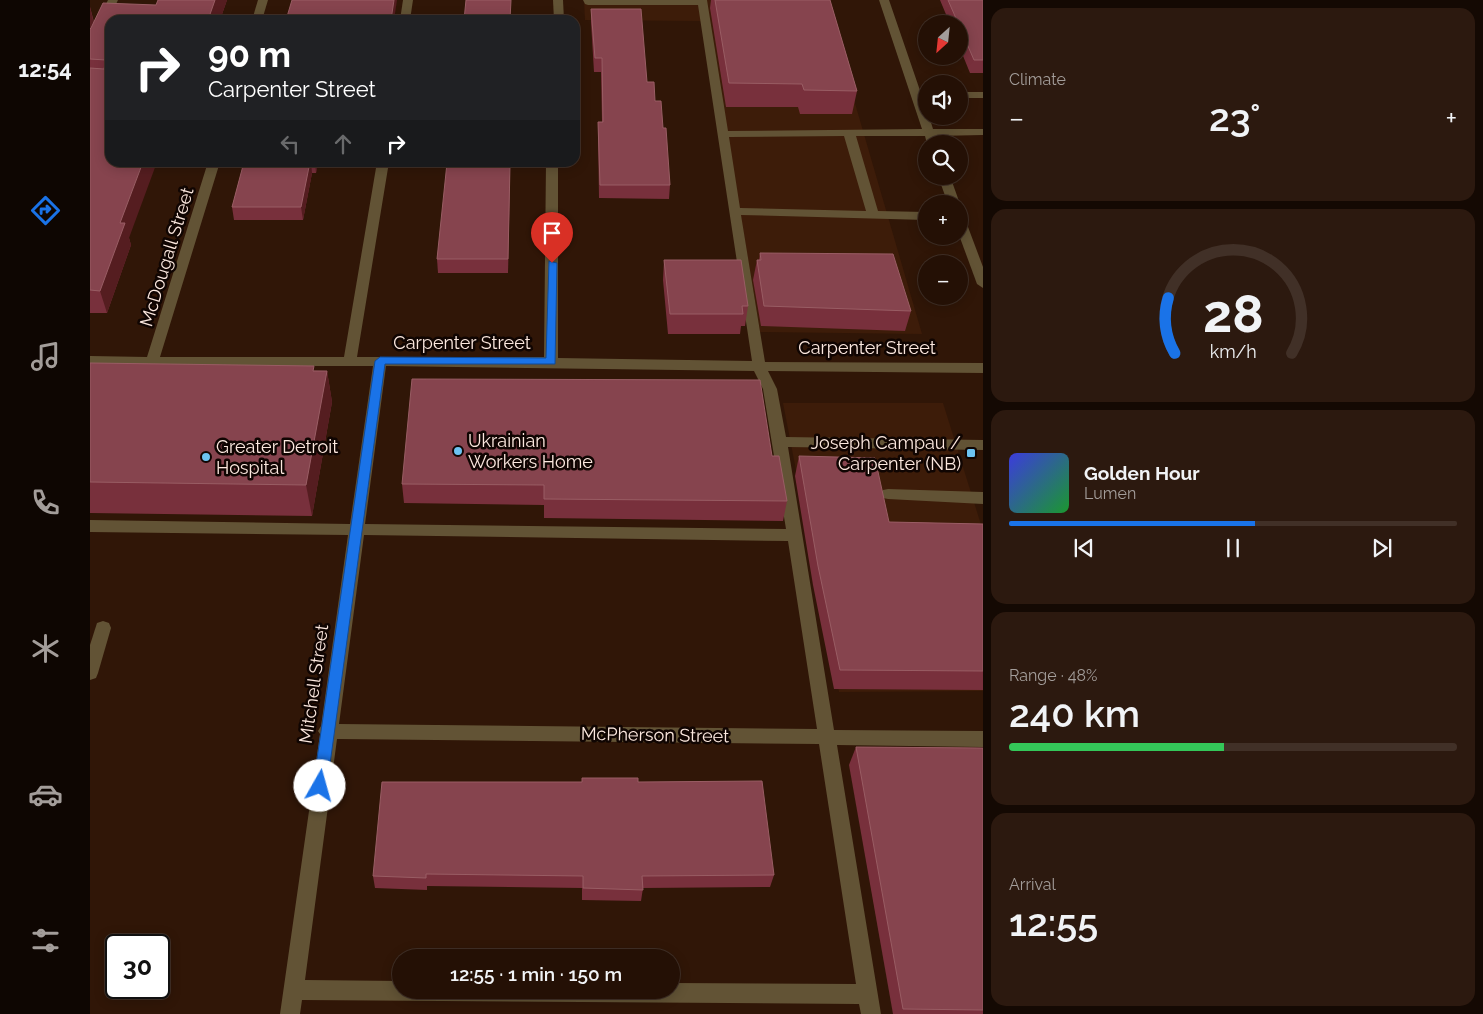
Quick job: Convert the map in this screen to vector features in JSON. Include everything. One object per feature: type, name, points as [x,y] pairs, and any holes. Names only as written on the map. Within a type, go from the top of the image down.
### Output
[{"type":"street","points":[[106,15],[113,0]]},
{"type":"street","points":[[258,15],[263,0]]},
{"type":"street","points":[[406,15],[408,0]]},
{"type":"street","points":[[558,0],[559,15]]},
{"type":"street","points":[[588,0],[588,2],[702,1],[759,366],[770,389],[780,442],[871,1014]]},
{"type":"street","points":[[884,0],[918,86]]},
{"type":"street","points":[[90,48],[105,17]]},
{"type":"street","points":[[968,95],[983,95]]},
{"type":"street","points":[[928,125],[930,135]]},
{"type":"street","points":[[723,134],[983,132]]},
{"type":"street","points":[[849,133],[873,214]]},
{"type":"street","name":"McDougall Street","points":[[152,361],[212,167]]},
{"type":"street","points":[[350,360],[382,167]]},
{"type":"street","points":[[551,362],[552,167]]},
{"type":"street","points":[[735,210],[918,216]]},
{"type":"street","points":[[968,243],[983,284]]},
{"type":"street","name":"Carpenter Street","points":[[90,361],[350,360],[983,368]]},
{"type":"street","name":"Mitchell Street","points":[[290,1014],[380,361]]},
{"type":"street","points":[[780,442],[983,444]]},
{"type":"street","points":[[888,494],[983,498]]},
{"type":"street","points":[[90,526],[795,535]]},
{"type":"street","points":[[90,673],[103,628]]},
{"type":"street","name":"McPherson Street","points":[[328,731],[983,738]]},
{"type":"street","points":[[293,990],[868,994]]},
{"type":"shaded area","points":[[584,0],[698,0],[701,21],[585,20]]},
{"type":"shaded area","points":[[705,0],[825,0],[922,334],[760,332]]},
{"type":"shaded area","points":[[783,403],[943,403],[983,531],[983,691],[839,692]]},
{"type":"building","points":[[158,0],[215,0],[210,15],[105,15],[105,60],[90,59],[90,29],[103,3],[156,5]]},
{"type":"building","points":[[292,0],[394,0],[392,15],[288,15]]},
{"type":"building","points":[[466,0],[511,0],[510,15],[464,15]]},
{"type":"building","points":[[715,0],[830,0],[857,91],[804,90],[802,84],[729,83]]},
{"type":"building","points":[[948,0],[983,0],[983,60],[974,60],[968,46],[968,15],[954,15]]},
{"type":"building","points":[[591,9],[641,9],[647,82],[654,82],[655,101],[661,101],[663,128],[666,128],[670,185],[600,185],[598,122],[603,122],[602,58],[595,58]]},
{"type":"building","points":[[105,64],[105,167],[141,167],[120,223],[125,223],[100,291],[90,290],[90,68],[104,69]]},
{"type":"building","points":[[243,167],[309,167],[301,207],[232,207]]},
{"type":"building","points":[[447,167],[510,167],[508,259],[437,259]]},
{"type":"building","points":[[760,253],[893,254],[911,311],[764,306],[757,260],[761,260]]},
{"type":"building","points":[[664,260],[741,260],[748,306],[742,306],[743,314],[670,314]]},
{"type":"building","name":"Greater Detroit Hospital","points":[[90,363],[314,366],[313,371],[327,371],[306,485],[90,482]]},
{"type":"building","points":[[412,379],[760,380],[772,456],[779,456],[787,501],[544,499],[544,485],[402,484]]},
{"type":"building","points":[[799,456],[875,458],[889,522],[983,524],[983,671],[840,670],[818,566]]},
{"type":"building","points":[[856,747],[983,748],[983,1010],[903,1009]]},
{"type":"building","points":[[582,778],[638,778],[638,782],[762,781],[774,875],[642,876],[643,890],[583,888],[583,876],[426,874],[426,878],[373,876],[382,782],[582,782]]},
{"type":"place","name":"Ukrainian Workers Home","points":[[458,451]]},
{"type":"place","name":"Joseph Campau / Carpenter (NB)","points":[[971,453]]},
{"type":"place","name":"Greater Detroit Hospital","points":[[206,457]]},
{"type":"route","points":[[320,786],[380,361],[551,362],[552,263]]}]
